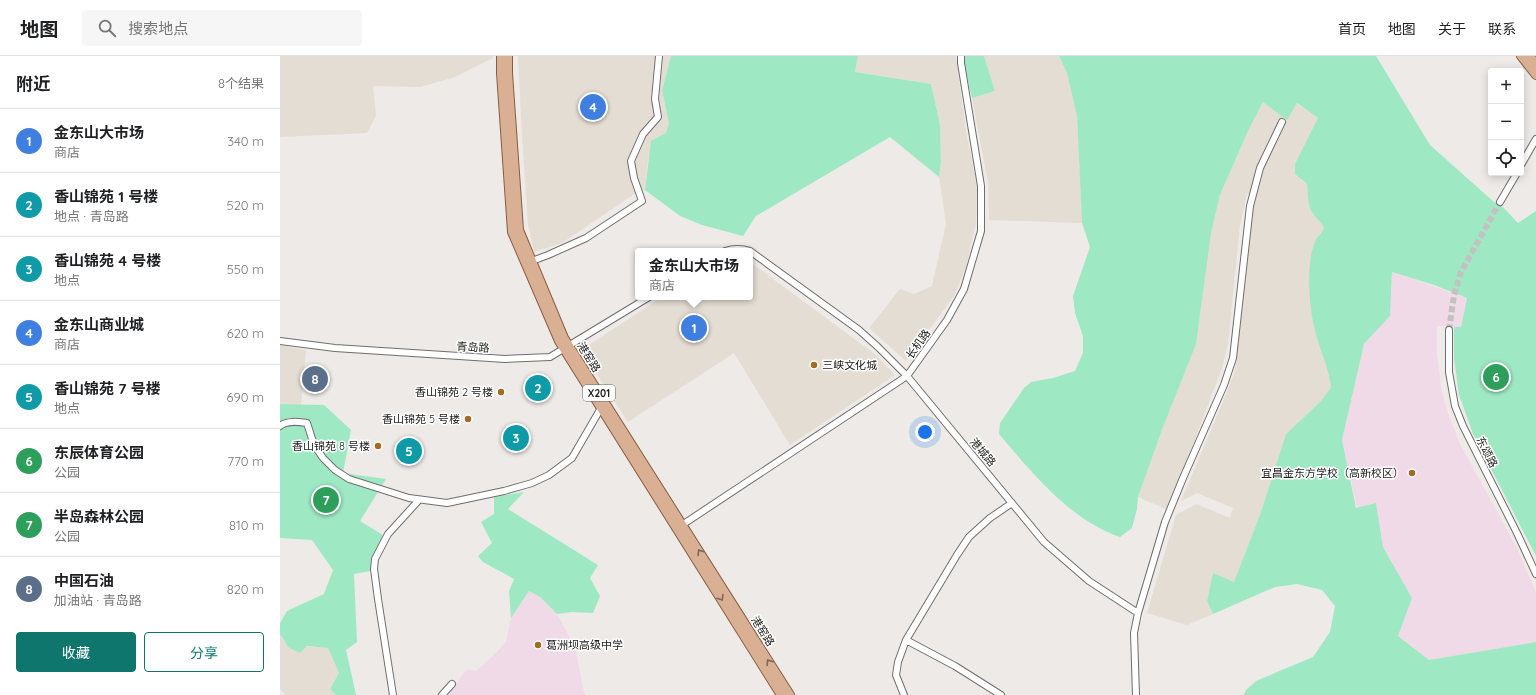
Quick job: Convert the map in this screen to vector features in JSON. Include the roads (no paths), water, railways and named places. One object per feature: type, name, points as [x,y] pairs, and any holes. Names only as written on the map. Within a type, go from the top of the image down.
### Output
[{"type":"main road","name":"港窑路","points":[[501,56],[512,232],[559,341],[566,348],[680,527],[782,695]]},
{"type":"main road","name":"港窑路","points":[[508,56],[519,230],[566,348],[600,408],[790,695]]},
{"type":"main road","points":[[1521,56],[1536,75]]},
{"type":"main road","points":[[1530,56],[1536,64]]},
{"type":"street","points":[[532,261],[586,238],[642,201],[634,178],[631,161],[643,134],[658,117],[655,99],[659,56]]},
{"type":"street","name":"长机路","points":[[680,527],[907,376],[947,320],[964,289],[981,231],[981,186],[961,56]]},
{"type":"street","points":[[1136,695],[1134,633],[1138,613],[1165,522],[1224,385],[1233,358],[1250,206],[1260,168],[1282,122]]},
{"type":"street","points":[[1524,160],[1536,139]]},
{"type":"street","points":[[1500,202],[1515,176]]},
{"type":"street","name":"港城路","points":[[753,253],[859,330],[907,376],[1044,542],[1089,580],[1138,613]]},
{"type":"street","name":"青岛路","points":[[280,341],[335,348],[505,359],[550,357],[644,300]]},
{"type":"street","name":"东颂路","points":[[1449,330],[1449,372],[1455,406],[1463,426],[1536,574]]},
{"type":"street","points":[[280,426],[290,422],[307,422],[314,444],[323,458],[335,470],[349,479],[419,500],[447,503],[504,491],[532,483],[548,475],[572,458],[600,408]]},
{"type":"street","points":[[393,695],[374,569],[375,559],[388,534],[419,500]]},
{"type":"street","points":[[904,695],[896,675],[898,662],[906,640],[969,537],[990,518],[1012,502]]},
{"type":"street","points":[[906,640],[955,666],[996,694]]},
{"type":"street","points":[[442,695],[452,684]]},
{"type":"tunnel","points":[[1449,330],[1454,295],[1461,272],[1500,202]]},
{"type":"place","name":"金东山商业城","points":[[593,107]]},
{"type":"place","name":"金东山大市场","points":[[694,328]]},
{"type":"place","name":"三峡文化城","points":[[814,365]]},
{"type":"place","name":"东辰体育公园","points":[[1496,377]]},
{"type":"place","name":"中国石油","points":[[315,379]]},
{"type":"place","name":"香山锦苑 1 号楼","points":[[538,388]]},
{"type":"place","name":"香山锦苑 2 号楼","points":[[501,392]]},
{"type":"place","name":"香山锦苑 5 号楼","points":[[468,419]]},
{"type":"place","name":"香山锦苑 4 号楼","points":[[516,438]]},
{"type":"place","name":"香山锦苑 8 号楼","points":[[378,446]]},
{"type":"place","name":"香山锦苑 7 号楼","points":[[409,451]]},
{"type":"place","name":"宜昌金东方学校（高新校区）","points":[[1412,473]]},
{"type":"place","name":"半岛森林公园","points":[[326,500]]},
{"type":"place","name":"葛洲坝高级中学","points":[[538,645]]}]
